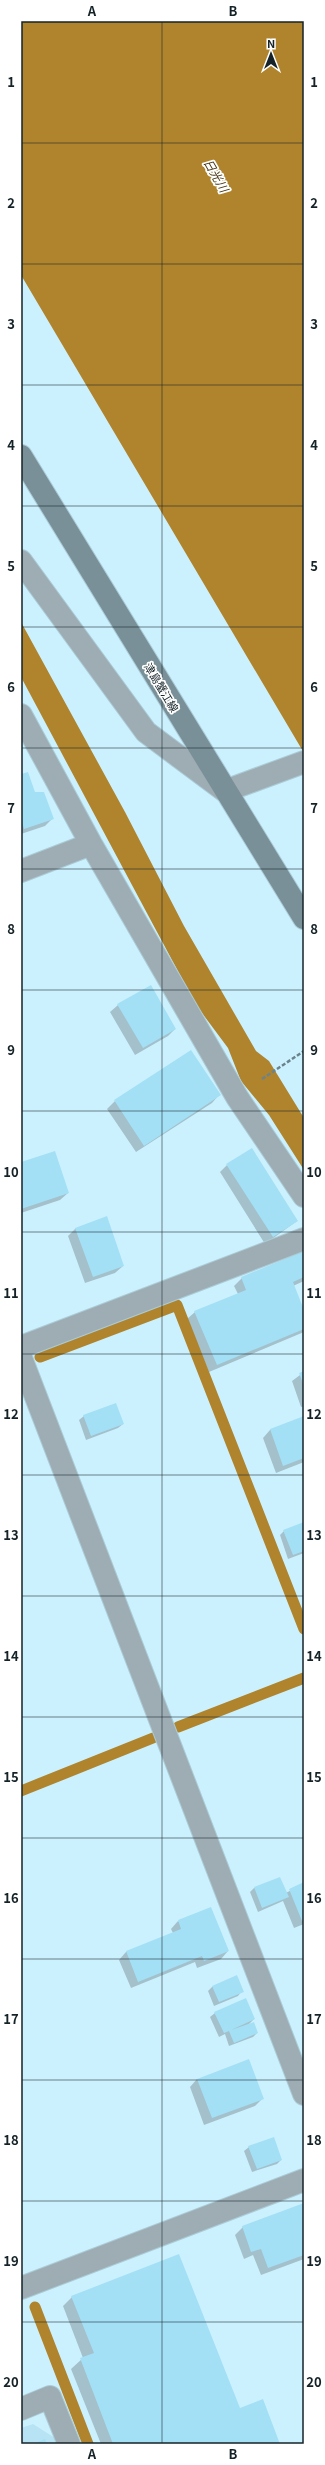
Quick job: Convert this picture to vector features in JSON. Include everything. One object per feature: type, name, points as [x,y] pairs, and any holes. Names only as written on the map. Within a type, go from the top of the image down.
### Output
[{"type":"main road","name":"津島蟹江線","points":[[21,456],[304,918]]},
{"type":"street","points":[[21,561],[146,732],[225,791],[304,762]]},
{"type":"street","points":[[21,715],[91,844],[237,1097],[304,1196]]},
{"type":"street","points":[[21,872],[91,844]]},
{"type":"street","points":[[21,1347],[304,1240]]},
{"type":"street","points":[[21,1358],[304,2094]]},
{"type":"street","points":[[21,2288],[304,2180]]},
{"type":"street","points":[[21,2409],[50,2397],[69,2444]]},
{"type":"path","points":[[260,1081],[304,1051]]},
{"type":"shaded area","points":[[33,2424],[55,2438],[57,2444],[21,2444],[21,2428]]},
{"type":"water","name":"日光川","points":[[21,21],[304,21],[304,753],[21,275]]},
{"type":"water","points":[[21,622],[125,812],[184,926],[256,1051],[269,1061],[304,1118],[304,1170],[269,1115],[241,1081],[228,1048],[196,1005],[21,677]]},
{"type":"building","points":[[28,772],[35,792],[44,792],[54,819],[24,829],[21,819],[21,774]]},
{"type":"building","points":[[151,985],[176,1029],[143,1048],[117,1004]]},
{"type":"building","points":[[191,1050],[221,1095],[144,1146],[114,1100]]},
{"type":"building","points":[[252,1148],[298,1221],[273,1237],[226,1164]]},
{"type":"building","points":[[55,1151],[69,1193],[21,1209],[21,1162]]},
{"type":"building","points":[[107,1216],[124,1266],[93,1277],[75,1228]]},
{"type":"building","points":[[304,1251],[304,1277],[293,1282],[304,1310],[304,1329],[217,1365],[194,1311],[246,1290],[241,1277]]},
{"type":"building","points":[[304,1371],[304,1386],[299,1373]]},
{"type":"building","points":[[116,1403],[124,1424],[91,1436],[83,1415]]},
{"type":"building","points":[[304,1416],[304,1458],[283,1466],[270,1429]]},
{"type":"building","points":[[304,1522],[304,1551],[293,1555],[283,1530]]},
{"type":"building","points":[[280,1877],[289,1897],[262,1908],[254,1887]]},
{"type":"building","points":[[304,1882],[304,1920],[302,1921],[289,1889]]},
{"type":"building","points":[[211,1907],[229,1951],[204,1961],[202,1956],[138,1982],[126,1951],[181,1929],[178,1920]]},
{"type":"building","points":[[237,1975],[244,1992],[219,2002],[212,1986]]},
{"type":"building","points":[[246,1998],[255,2019],[231,2030],[254,2022],[258,2033],[234,2043],[229,2031],[224,2033],[214,2012]]},
{"type":"building","points":[[249,2059],[264,2099],[212,2118],[197,2079]]},
{"type":"building","points":[[274,2137],[282,2160],[257,2169],[248,2146]]},
{"type":"building","points":[[304,2203],[304,2255],[268,2268],[261,2249],[251,2252],[242,2226]]},
{"type":"building","points":[[179,2254],[240,2408],[263,2399],[280,2444],[113,2444],[80,2358],[94,2353],[71,2296]]},
{"type":"building","points":[[45,2439],[47,2444],[33,2444]]},
{"type":"waterway","points":[[40,1357],[177,1305],[304,1629]]},
{"type":"waterway","points":[[178,1727],[304,1678]]},
{"type":"waterway","points":[[21,1791],[153,1738]]},
{"type":"waterway","points":[[35,2307],[88,2444]]}]
